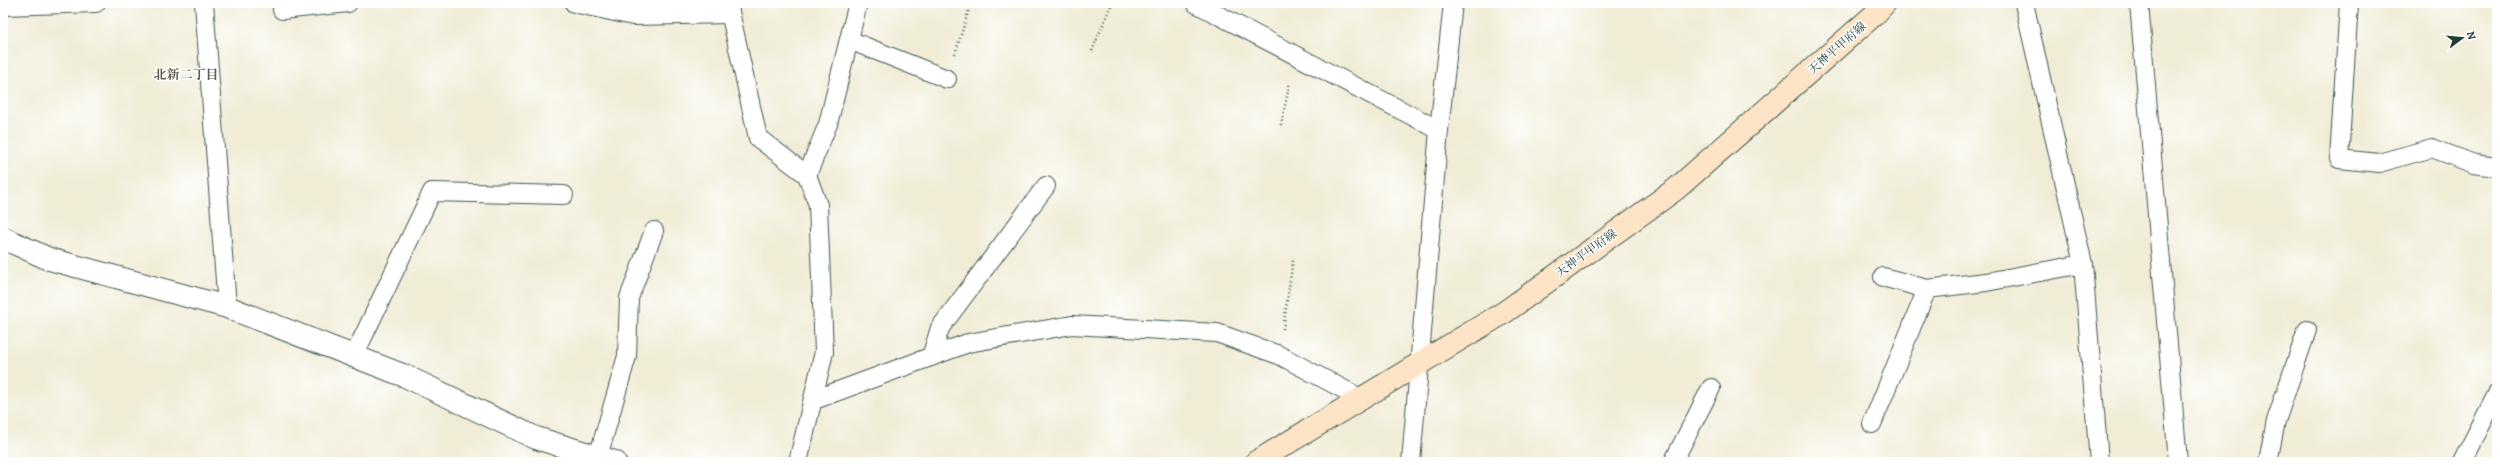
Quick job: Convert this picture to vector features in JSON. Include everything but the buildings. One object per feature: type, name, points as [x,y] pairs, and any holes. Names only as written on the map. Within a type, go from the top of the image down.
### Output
[{"type":"main road","name":"天神平甲府線","points":[[1256,462],[1362,399],[1418,363],[1505,312],[1676,189],[1875,14],[1885,3]]},
{"type":"street","points":[[3,238],[49,259],[227,307],[405,376],[536,438],[607,459]]},
{"type":"lane","points":[[3,6],[96,3]]},
{"type":"lane","points":[[204,3],[227,307]]},
{"type":"lane","points":[[282,3],[282,10],[348,3]]},
{"type":"lane","points":[[574,3],[633,16],[728,9],[758,138],[807,175],[818,205],[824,352],[814,400],[798,462]]},
{"type":"lane","points":[[807,175],[828,124],[858,3]]},
{"type":"lane","points":[[1195,3],[1439,130]]},
{"type":"lane","points":[[1411,462],[1418,363],[1439,130],[1453,3]]},
{"type":"lane","points":[[2024,3],[2083,264],[2099,462]]},
{"type":"lane","points":[[2139,3],[2178,462]]},
{"type":"lane","points":[[2349,3],[2339,159],[2379,163],[2432,148],[2474,164],[2497,167]]},
{"type":"lane","points":[[849,40],[947,79]]},
{"type":"lane","points":[[931,357],[940,328],[1046,186]]},
{"type":"lane","points":[[354,356],[432,192],[564,194]]},
{"type":"lane","points":[[607,459],[627,356],[629,298],[654,231]]},
{"type":"lane","points":[[1883,277],[1927,289],[1986,282],[2083,264]]},
{"type":"lane","points":[[1872,424],[1927,289]]},
{"type":"lane","points":[[814,400],[968,343],[1072,325],[1217,333],[1279,355],[1362,399]]},
{"type":"lane","points":[[2268,462],[2276,421],[2307,330]]},
{"type":"lane","points":[[1673,462],[1711,388]]},
{"type":"lane","points":[[2462,462],[2497,394]]},
{"type":"path","points":[[947,79],[971,3]]},
{"type":"path","points":[[1092,51],[1112,3]]},
{"type":"path","points":[[1281,125],[1295,55]]},
{"type":"path","points":[[1279,355],[1294,260]]},
{"type":"district","name":"北新二丁目","points":[[186,74]]}]
